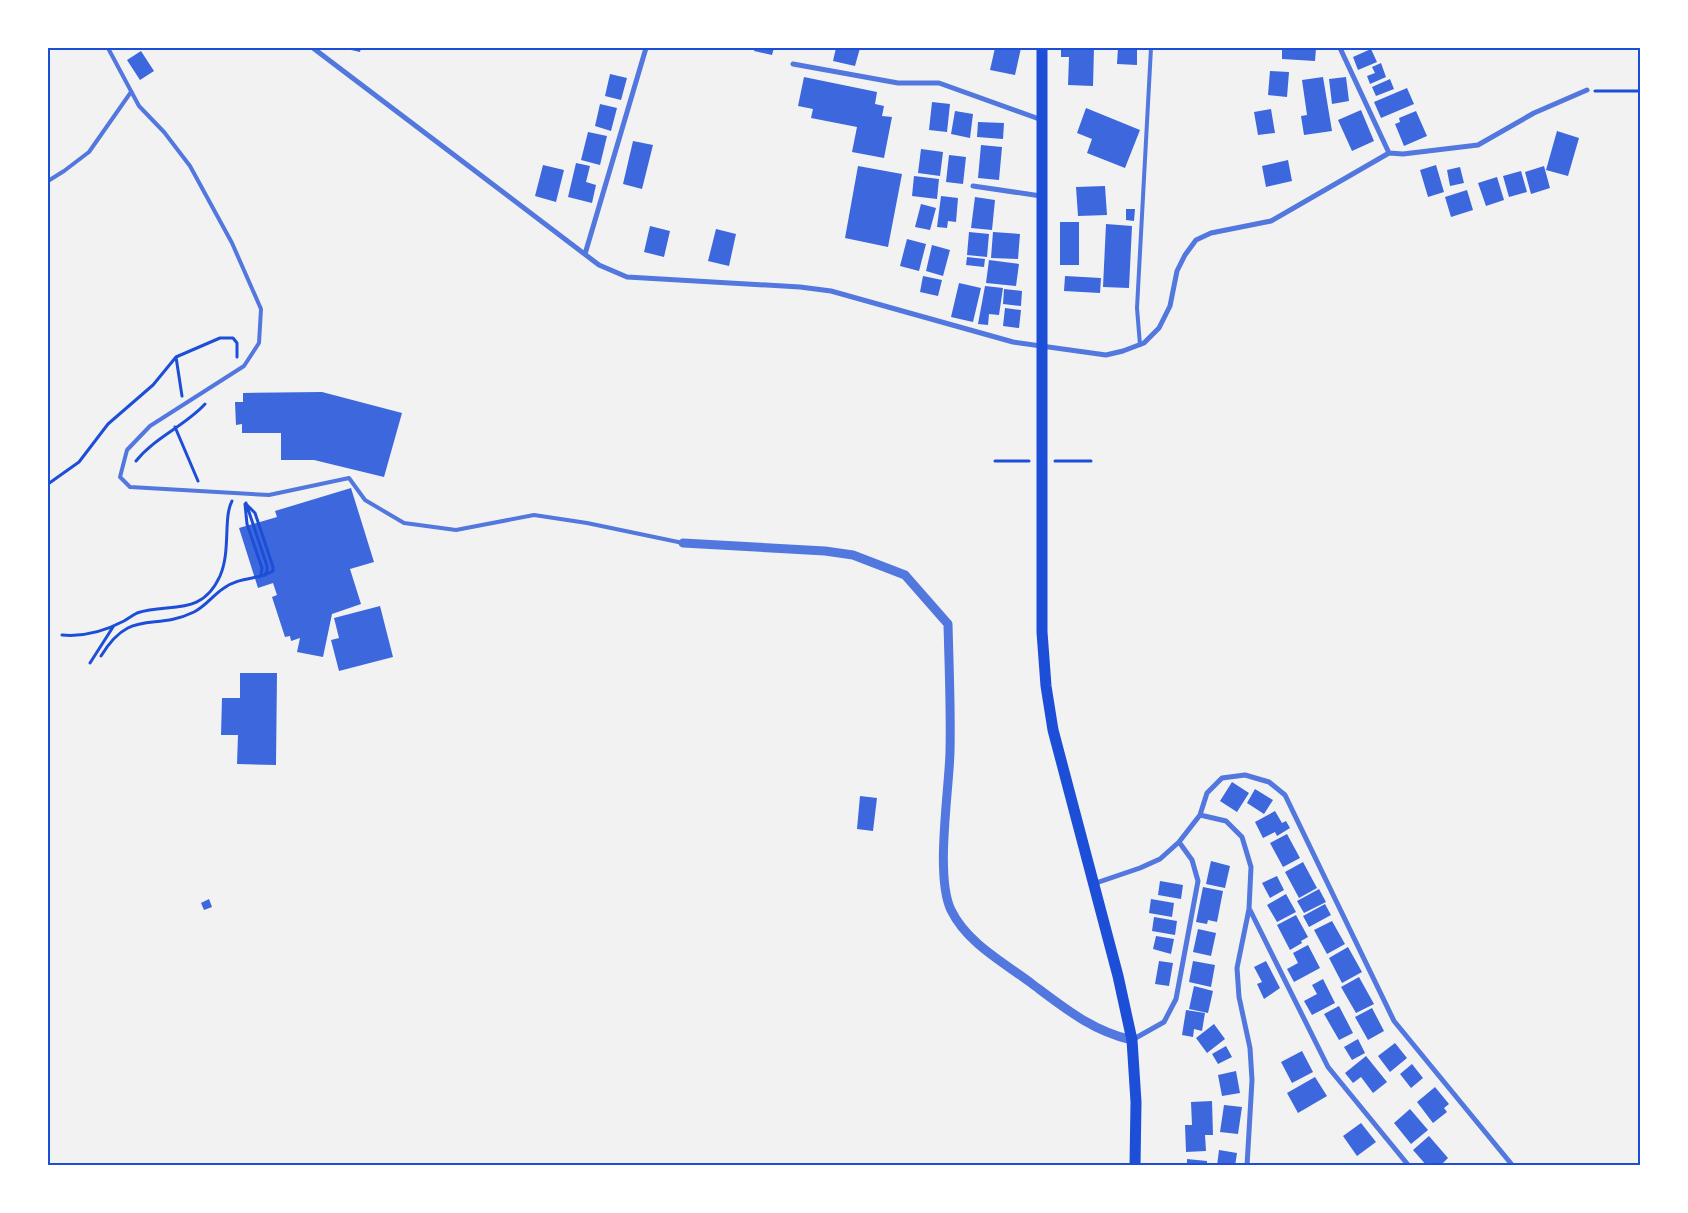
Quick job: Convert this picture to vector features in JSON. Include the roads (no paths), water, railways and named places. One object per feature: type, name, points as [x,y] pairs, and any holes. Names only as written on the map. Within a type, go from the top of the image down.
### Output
[{"type":"highway","points":[[1042,48],[1042,632],[1046,686],[1053,730],[1132,1040],[1136,1102],[1135,1166]]},
{"type":"street","points":[[313,48],[599,265],[627,277],[800,287],[831,291],[1013,342],[1106,355],[1144,343],[1159,328],[1170,306],[1177,270],[1185,254],[1196,240],[1211,233],[1271,221],[1390,153],[1402,154],[1478,144],[1534,113],[1587,90]]},
{"type":"street","points":[[585,254],[646,48]]},
{"type":"street","points":[[1340,48],[1390,153]]},
{"type":"street","points":[[793,64],[898,83],[939,83],[1043,120]]},
{"type":"street","points":[[973,186],[1043,197]]},
{"type":"street","points":[[683,543],[834,552],[853,555],[905,575],[948,624],[950,752],[943,878],[950,908],[958,923],[974,941],[1072,1014],[1100,1030],[1132,1040],[1164,1022],[1176,999],[1198,881],[1192,860],[1179,842]]},
{"type":"street","points":[[1092,884],[1140,868],[1160,859],[1179,842],[1200,815],[1207,793],[1222,778],[1245,775],[1269,782],[1285,795],[1394,1020],[1513,1166]]},
{"type":"street","points":[[1200,815],[1226,821],[1242,837],[1252,866],[1249,909],[1237,968],[1239,997],[1250,1048],[1252,1080],[1247,1166]]},
{"type":"street","points":[[1249,909],[1328,1067],[1409,1166]]},
{"type":"lane","points":[[108,48],[138,106],[164,132],[190,166],[232,243],[261,309],[259,343],[244,366],[150,426],[127,450],[120,477],[130,488],[239,495],[269,495],[349,478],[365,500],[404,523],[456,530],[534,515],[587,523],[683,543]]},
{"type":"lane","points":[[1140,345],[1137,308],[1151,48]]},
{"type":"lane","points":[[48,180],[64,171],[89,152],[131,92]]}]
